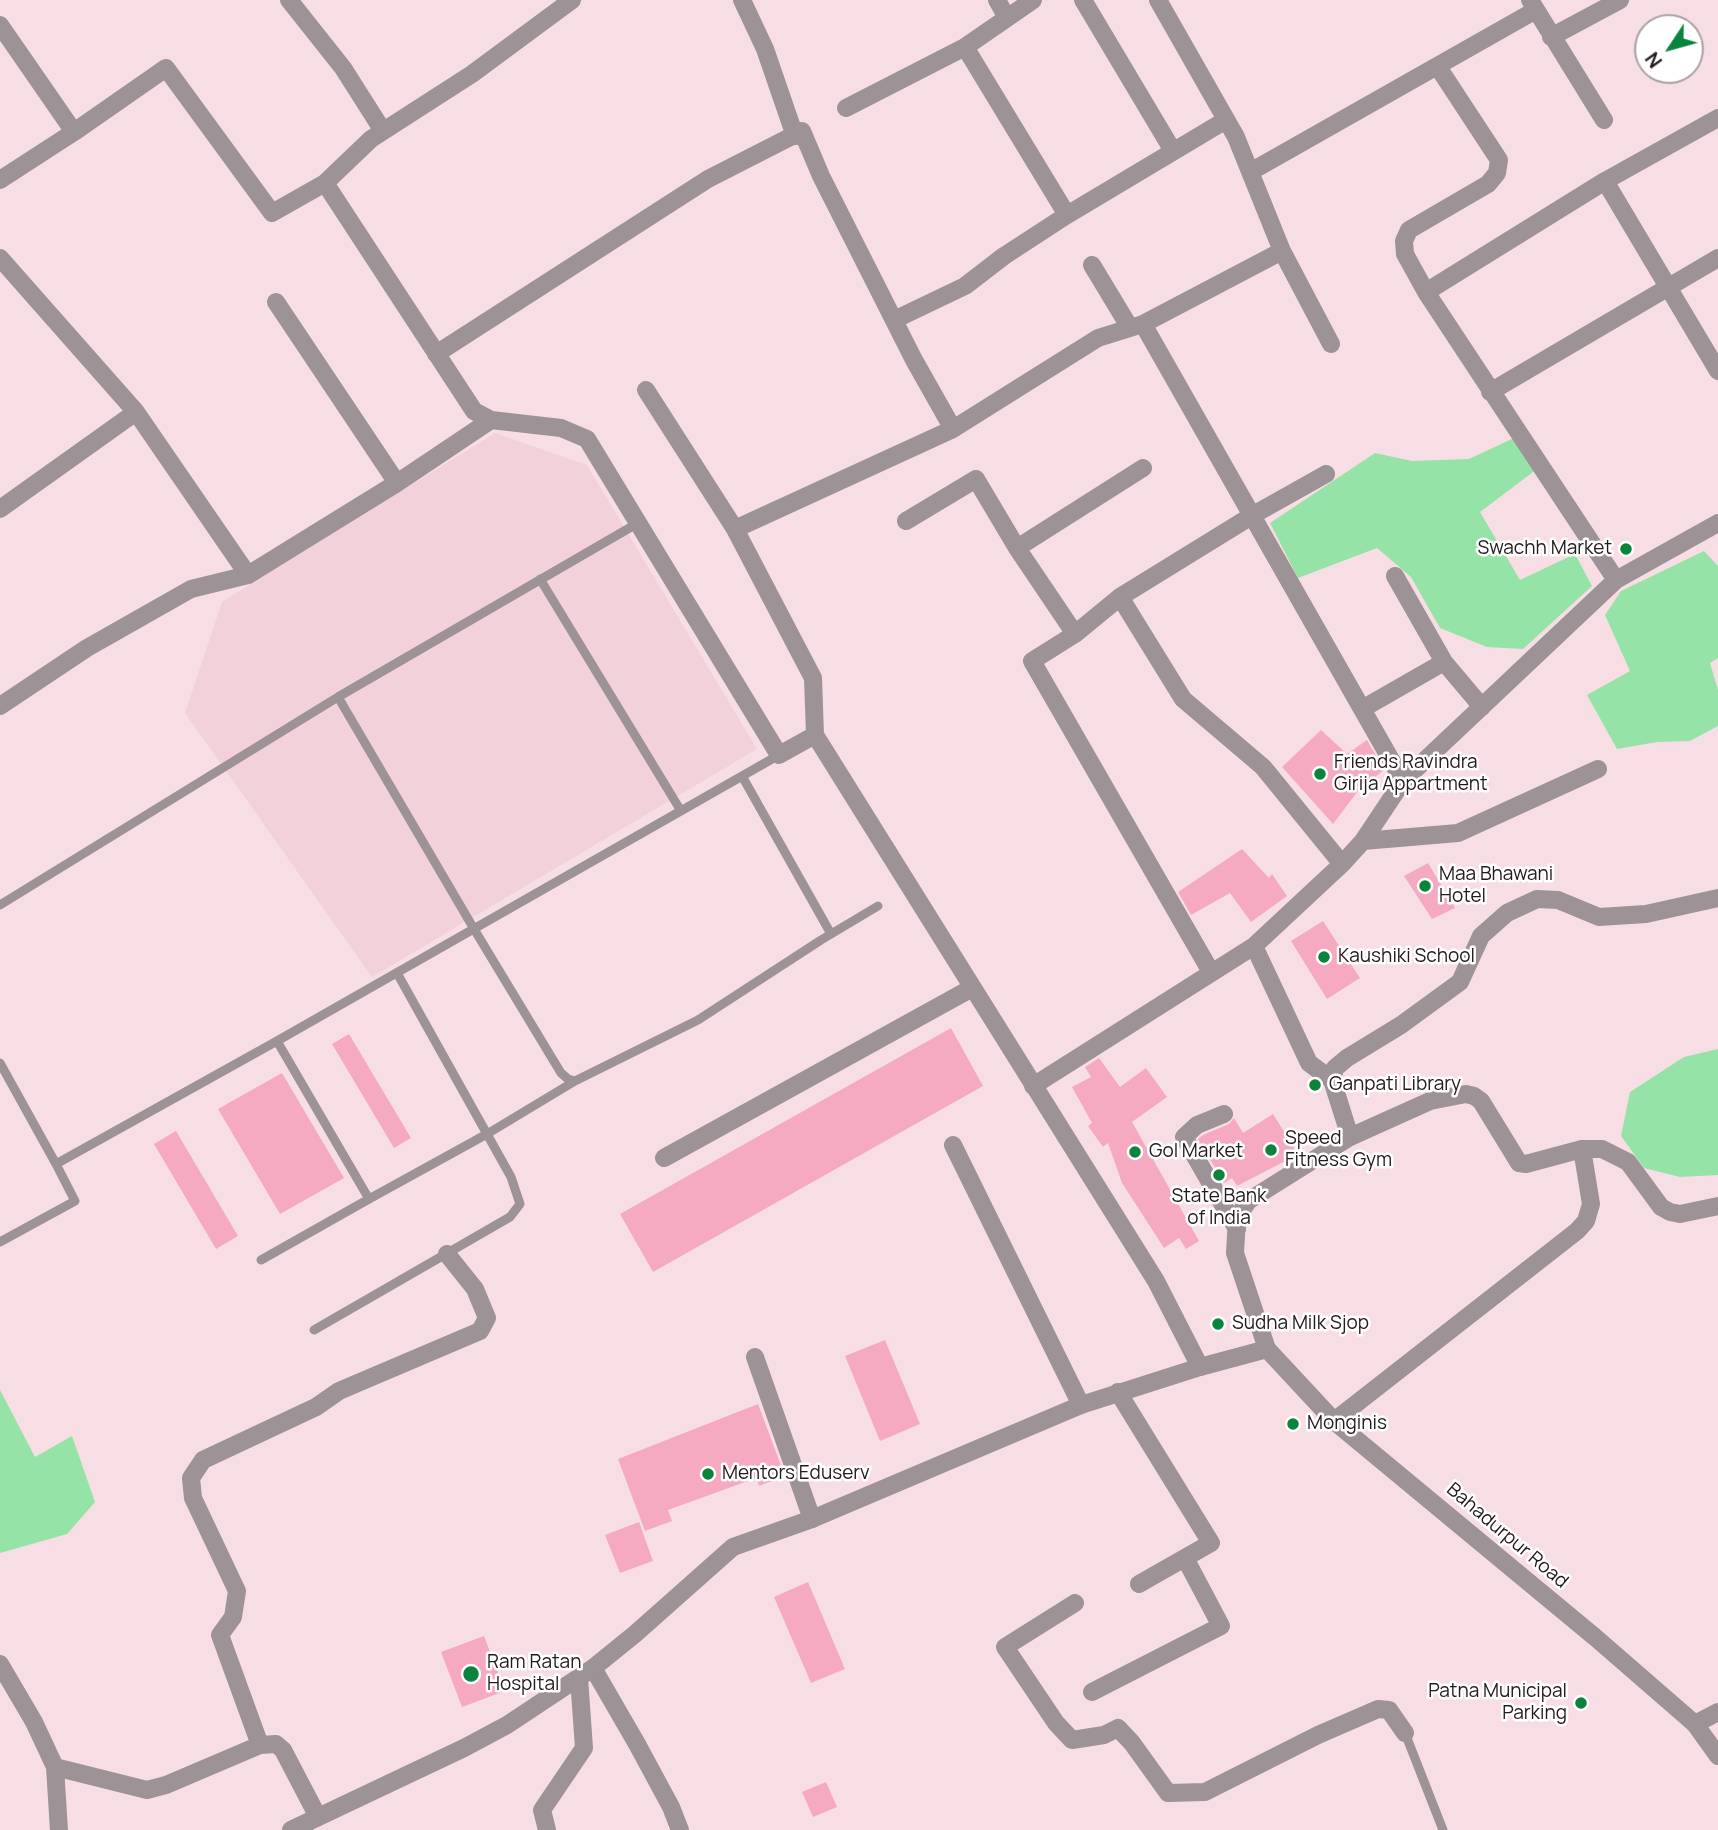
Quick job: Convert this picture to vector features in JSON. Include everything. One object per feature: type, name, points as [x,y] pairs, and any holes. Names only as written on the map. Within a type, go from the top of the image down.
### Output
[{"type":"street","points":[[289,0],[343,68],[383,131]]},
{"type":"street","points":[[0,180],[166,68],[272,213],[325,183],[371,139],[472,74],[572,0]]},
{"type":"street","points":[[742,0],[765,50],[795,136]]},
{"type":"street","points":[[997,0],[1007,18]]},
{"type":"street","points":[[846,108],[964,47],[1033,0]]},
{"type":"street","points":[[1083,0],[1173,151]]},
{"type":"street","points":[[1158,0],[1236,138],[1282,251],[1331,344]]},
{"type":"street","points":[[1551,37],[1620,0]]},
{"type":"street","points":[[1250,172],[1438,67],[1533,5],[1604,120]]},
{"type":"street","points":[[0,25],[74,132]]},
{"type":"street","points":[[964,47],[1067,215]]},
{"type":"street","points":[[1438,67],[1499,160],[1497,173],[1488,184],[1409,230],[1404,241],[1405,254],[1490,392],[1616,580]]},
{"type":"street","points":[[1426,292],[1605,181],[1718,118]]},
{"type":"street","points":[[894,320],[965,286],[1004,256],[1067,215],[1226,120]]},
{"type":"street","points":[[436,354],[708,179],[802,131],[821,176],[914,360],[953,429]]},
{"type":"street","points":[[1605,181],[1718,371]]},
{"type":"street","points":[[325,183],[474,411],[491,420],[561,428],[587,439],[779,755],[815,735]]},
{"type":"street","points":[[735,529],[953,429],[1098,338],[1137,326],[1282,251]]},
{"type":"street","points":[[0,258],[136,412],[247,575]]},
{"type":"street","points":[[1490,392],[1718,258]]},
{"type":"street","points":[[1092,265],[1137,326],[1253,515],[1403,781]]},
{"type":"street","points":[[276,302],[397,483]]},
{"type":"street","points":[[646,390],[735,529],[813,678],[815,735],[1156,1281],[1200,1367]]},
{"type":"street","points":[[0,509],[136,412]]},
{"type":"street","points":[[0,706],[87,648],[191,589],[247,575],[397,483],[491,420]]},
{"type":"street","points":[[1017,548],[1143,468]]},
{"type":"street","points":[[1211,972],[1032,661],[1075,634],[1120,597],[1253,515],[1326,474]]},
{"type":"street","points":[[906,521],[976,479],[1017,548],[1075,634]]},
{"type":"street","points":[[1033,1086],[1254,946],[1363,841],[1403,781],[1616,580],[1718,523]]},
{"type":"street","points":[[1395,576],[1444,662],[1482,707]]},
{"type":"street","points":[[1120,597],[1183,699],[1263,767],[1342,864]]},
{"type":"street","points":[[1362,709],[1444,662]]},
{"type":"street","points":[[1363,841],[1458,833],[1598,769]]},
{"type":"street","points":[[1350,1137],[1332,1080],[1335,1068],[1460,982],[1481,936],[1507,913],[1536,899],[1558,900],[1599,917],[1646,914],[1718,898]]},
{"type":"street","points":[[1254,946],[1304,1055],[1314,1069],[1332,1080]]},
{"type":"street","points":[[664,1158],[972,988]]},
{"type":"street","points":[[291,1830],[507,1725],[586,1673],[635,1634],[733,1547],[812,1519],[1081,1405],[1200,1367],[1268,1349],[1235,1253],[1237,1218],[1248,1201],[1350,1137],[1430,1101],[1466,1094],[1481,1101],[1519,1163],[1526,1164],[1582,1149],[1602,1149],[1628,1163],[1661,1207],[1670,1212],[1680,1213],[1718,1206]]},
{"type":"street","points":[[1224,1114],[1197,1125],[1184,1137],[1237,1229]]},
{"type":"street","points":[[953,1145],[1081,1405]]},
{"type":"street","points":[[1334,1421],[1566,1240],[1586,1221],[1591,1204],[1582,1149]]},
{"type":"street","points":[[260,1745],[220,1636],[233,1617],[237,1591],[192,1497],[191,1478],[204,1460],[316,1407],[339,1391],[480,1331],[487,1318],[475,1289],[447,1254]]},
{"type":"street","name":"Bahadurpur Road","points":[[1268,1349],[1334,1421],[1596,1638],[1695,1724],[1718,1756]]},
{"type":"street","points":[[755,1357],[812,1519]]},
{"type":"street","points":[[1118,1392],[1210,1543],[1139,1584]]},
{"type":"street","points":[[1092,1692],[1221,1626],[1185,1558]]},
{"type":"street","points":[[1075,1603],[1005,1647],[1056,1723],[1072,1740],[1104,1735],[1118,1728],[1168,1793],[1205,1792],[1318,1735],[1378,1709],[1389,1710],[1405,1733]]},
{"type":"street","points":[[0,1664],[34,1722],[55,1768],[59,1830]]},
{"type":"street","points":[[547,1830],[542,1810],[584,1748],[586,1673]]},
{"type":"street","points":[[586,1673],[643,1754],[680,1830]]},
{"type":"street","points":[[1695,1724],[1718,1712]]},
{"type":"street","points":[[55,1768],[147,1790],[166,1785],[260,1745],[276,1744],[283,1750],[318,1817]]},
{"type":"lane","points":[[0,905],[338,697],[638,523]]},
{"type":"lane","points":[[540,579],[681,811]]},
{"type":"lane","points":[[338,697],[561,1073],[575,1081]]},
{"type":"lane","points":[[56,1164],[779,755]]},
{"type":"lane","points":[[742,776],[831,934]]},
{"type":"lane","points":[[261,1261],[575,1081],[698,1020],[878,906]]},
{"type":"lane","points":[[314,1330],[510,1217],[520,1204],[512,1177],[397,973]]},
{"type":"lane","points":[[277,1041],[369,1199]]},
{"type":"lane","points":[[0,1063],[75,1201],[0,1242]]},
{"type":"lane","points":[[1405,1733],[1443,1830]]},
{"type":"shaded area","points":[[495,433],[587,465],[757,749],[372,977],[185,713],[222,602]]},
{"type":"shaded area","points":[[1516,437],[1537,469],[1480,512],[1520,580],[1575,554],[1592,586],[1523,649],[1487,647],[1440,628],[1411,577],[1377,548],[1298,578],[1270,523],[1375,453],[1412,461],[1469,459]]},
{"type":"shaded area","points":[[1704,551],[1718,566],[1718,658],[1710,663],[1718,690],[1718,726],[1690,741],[1657,742],[1617,749],[1587,695],[1630,671],[1605,615],[1621,591]]},
{"type":"shaded area","points":[[1718,1049],[1718,1175],[1680,1177],[1644,1168],[1621,1136],[1630,1092],[1684,1057]]},
{"type":"shaded area","points":[[0,1390],[35,1457],[72,1436],[95,1502],[67,1534],[0,1553]]},
{"type":"building","name":"Friends Ravindra Girija Appartment","points":[[1321,730],[1347,754],[1367,740],[1384,770],[1375,777],[1380,782],[1367,790],[1364,783],[1333,824],[1282,767]]},
{"type":"building","points":[[1242,849],[1269,878],[1272,874],[1287,896],[1251,922],[1230,893],[1191,915],[1178,892]]},
{"type":"building","points":[[1428,863],[1455,908],[1432,919],[1404,876]]},
{"type":"building","name":"Kaushiki School","points":[[1323,921],[1360,978],[1327,999],[1291,941]]},
{"type":"building","points":[[951,1028],[983,1086],[653,1272],[620,1214]]},
{"type":"building","points":[[349,1034],[411,1138],[394,1148],[332,1044]]},
{"type":"building","name":"Gol Market","points":[[1099,1058],[1120,1087],[1146,1068],[1167,1097],[1132,1122],[1199,1241],[1186,1249],[1179,1238],[1164,1248],[1122,1183],[1108,1143],[1103,1147],[1088,1126],[1092,1123],[1072,1087],[1091,1077],[1085,1067]]},
{"type":"building","points":[[282,1073],[344,1178],[280,1214],[218,1109]]},
{"type":"building","points":[[1273,1114],[1289,1136],[1297,1155],[1237,1186],[1232,1178],[1224,1183],[1198,1139],[1229,1124],[1234,1118],[1243,1133]]},
{"type":"building","points":[[176,1131],[238,1236],[216,1249],[154,1144]]},
{"type":"building","points":[[885,1340],[920,1424],[880,1441],[845,1356]]},
{"type":"building","points":[[758,1404],[785,1476],[759,1486],[756,1478],[668,1510],[672,1521],[645,1531],[618,1459]]},
{"type":"building","points":[[639,1522],[653,1561],[620,1573],[605,1535]]},
{"type":"building","points":[[808,1582],[845,1669],[811,1683],[774,1597]]},
{"type":"building","points":[[484,1636],[505,1691],[462,1707],[441,1652]]},
{"type":"building","points":[[826,1782],[837,1807],[813,1817],[802,1792]]},
{"type":"place","name":"Swachh Market","points":[[1626,549]]},
{"type":"place","name":"Friends Ravindra Girija Appartment","points":[[1320,774]]},
{"type":"place","name":"Maa Bhawani Hotel","points":[[1425,886]]},
{"type":"place","name":"Kaushiki School","points":[[1324,957]]},
{"type":"place","name":"Ganpati Library","points":[[1315,1085]]},
{"type":"place","name":"Speed Fitness Gym","points":[[1271,1150]]},
{"type":"place","name":"Gol Market","points":[[1135,1152]]},
{"type":"place","name":"State Bank of India","points":[[1219,1175]]},
{"type":"place","name":"Sudha Milk Sjop","points":[[1218,1324]]},
{"type":"place","name":"Monginis","points":[[1293,1424]]},
{"type":"place","name":"Mentors Eduserv","points":[[708,1474]]},
{"type":"place","name":"Ram Ratan Hospital","points":[[471,1674]]},
{"type":"place","name":"Patna Municipal Parking","points":[[1581,1703]]}]
